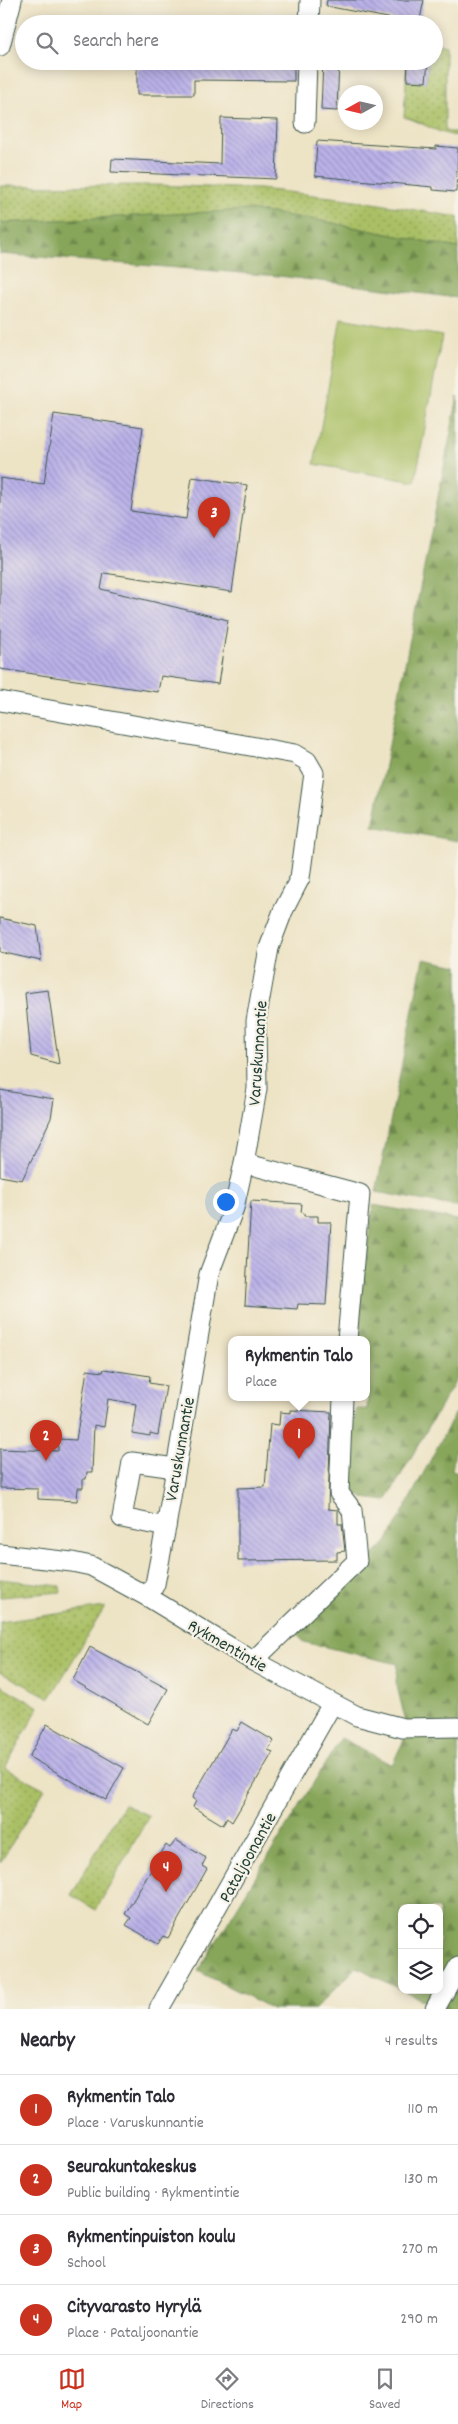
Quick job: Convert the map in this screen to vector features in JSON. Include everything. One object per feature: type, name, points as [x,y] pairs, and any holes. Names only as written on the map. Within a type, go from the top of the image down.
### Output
[{"type":"street","points":[[0,46],[12,0]]},
{"type":"street","points":[[309,15],[310,0]]},
{"type":"street","points":[[305,123],[307,70]]},
{"type":"street","name":"Varuskunnantie","points":[[0,701],[295,754],[312,766],[314,774],[314,786],[300,878],[283,911],[269,948],[256,1021],[257,1089],[244,1163],[234,1208],[209,1274],[166,1527],[155,1584],[148,1597]]},
{"type":"street","points":[[244,1163],[360,1194],[347,1336]]},
{"type":"street","points":[[253,1661],[357,1561],[352,1510],[339,1493],[343,1401]]},
{"type":"street","points":[[166,1527],[122,1518],[132,1462],[175,1468]]},
{"type":"street","name":"Rykmentintie","points":[[0,1554],[91,1566],[148,1597],[253,1661],[357,1716],[403,1728],[458,1727]]},
{"type":"street","name":"Pataljoonantie","points":[[159,2009],[332,1704]]},
{"type":"street","points":[[435,2009],[458,1967]]},
{"type":"green space","points":[[443,45],[445,46],[445,131],[458,133],[458,136],[438,131],[404,117],[407,70],[407,81],[426,82],[427,70],[443,70]]},
{"type":"green space","points":[[155,185],[260,189],[349,199],[458,217],[458,248],[317,220],[250,210],[0,223],[0,186]]},
{"type":"green space","points":[[250,210],[317,220],[458,248],[458,298],[279,276],[0,254],[0,223]]},
{"type":"green space","points":[[341,318],[442,336],[415,482],[314,464]]},
{"type":"green space","points":[[458,396],[458,841],[373,826]]},
{"type":"green space","points":[[423,959],[458,966],[458,1207],[376,1192]]},
{"type":"green space","points":[[373,1205],[458,1220],[458,1376],[386,1501],[363,1498],[352,1489],[350,1440],[352,1430],[357,1409],[367,1409],[368,1401],[370,1401],[370,1336],[356,1336]]},
{"type":"green space","points":[[458,1408],[458,1430],[452,1471],[458,1473],[458,2009],[432,2009],[424,2001],[411,1994],[443,1994],[443,1904],[398,1904],[398,1988],[357,1967],[315,2009],[272,2009],[198,1971],[341,1738],[392,1765],[408,1731],[396,1682],[398,1664],[304,1642],[298,1636],[298,1626],[387,1542]]},
{"type":"green space","points":[[0,1579],[60,1586],[61,1592],[0,1597]]},
{"type":"green space","points":[[105,1607],[50,1698],[0,1672],[0,1622]]},
{"type":"green space","points":[[0,1685],[39,1707],[5,1768],[45,1789],[0,1863]]},
{"type":"green space","points":[[124,1804],[149,1816],[96,1910],[71,1895]]},
{"type":"building","points":[[327,0],[424,0],[421,15],[372,15],[326,6]]},
{"type":"building","points":[[137,70],[294,70],[294,81],[194,80],[194,95],[137,95]]},
{"type":"building","points":[[323,70],[339,70],[337,111],[321,110]]},
{"type":"building","points":[[408,70],[427,70],[426,82],[407,81]]},
{"type":"building","points":[[221,118],[278,120],[276,179],[111,172],[112,159],[220,164]]},
{"type":"building","points":[[317,141],[436,149],[436,146],[458,148],[456,192],[433,190],[433,187],[315,176]]},
{"type":"building","points":[[54,414],[143,427],[131,511],[186,519],[192,477],[247,485],[232,592],[104,573],[101,589],[228,620],[218,684],[161,676],[158,692],[0,669],[0,478],[44,484]]},
{"type":"building","points":[[0,918],[37,926],[41,961],[0,952]]},
{"type":"building","points":[[48,990],[59,1064],[31,1056],[25,993]]},
{"type":"building","points":[[0,1090],[54,1099],[51,1118],[22,1180],[0,1176]]},
{"type":"building","points":[[251,1201],[302,1204],[301,1212],[304,1213],[304,1216],[318,1216],[318,1222],[331,1222],[326,1305],[298,1304],[297,1309],[245,1305]]},
{"type":"building","points":[[104,1369],[150,1376],[149,1383],[166,1386],[158,1435],[150,1433],[150,1436],[132,1433],[136,1404],[108,1399],[104,1427],[94,1425],[92,1472],[87,1472],[86,1479],[83,1479],[83,1488],[78,1488],[77,1501],[38,1499],[38,1489],[0,1488],[0,1449],[58,1451],[58,1439],[76,1440],[87,1370],[103,1372]]},
{"type":"building","points":[[291,1410],[331,1412],[328,1509],[338,1510],[338,1524],[342,1524],[345,1551],[337,1552],[337,1560],[238,1561],[238,1488],[265,1487],[270,1424],[279,1425],[280,1412],[291,1413]]},
{"type":"building","points":[[90,1647],[168,1689],[148,1724],[73,1680]]},
{"type":"building","points":[[242,1722],[274,1741],[268,1750],[273,1752],[232,1822],[227,1818],[223,1825],[193,1807],[196,1801],[192,1798],[232,1729],[237,1731]]},
{"type":"building","points":[[47,1724],[124,1768],[106,1800],[29,1757]]},
{"type":"building","points":[[176,1840],[206,1858],[202,1866],[207,1869],[168,1938],[163,1936],[158,1944],[126,1925],[131,1918],[125,1914],[166,1845],[170,1848]]},
{"type":"place","name":"Rykmentinpuiston koulu","points":[[214,538]]},
{"type":"place","name":"Rykmentin Talo","points":[[299,1459]]},
{"type":"place","name":"Seurakuntakeskus","points":[[46,1461]]},
{"type":"place","name":"Cityvarasto Hyrylä","points":[[166,1892]]}]
